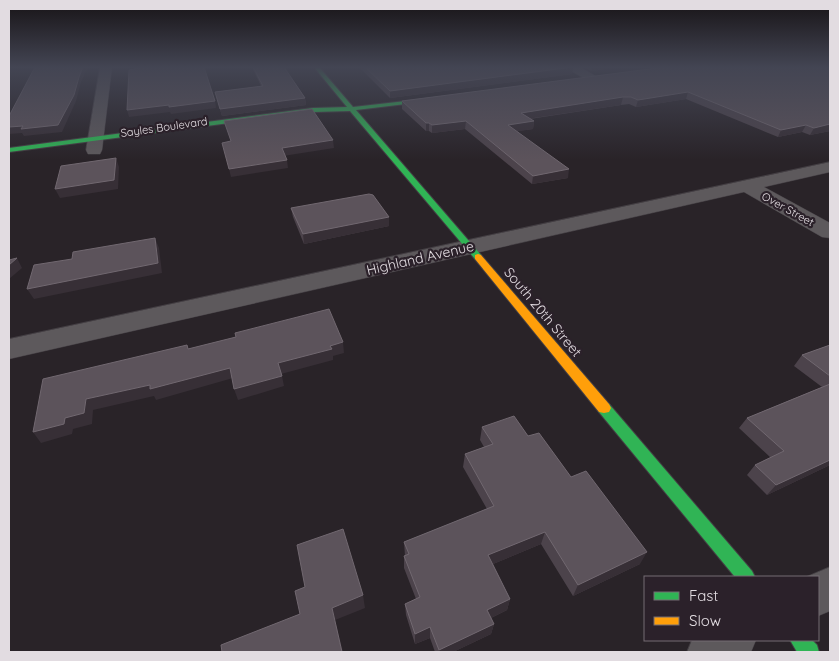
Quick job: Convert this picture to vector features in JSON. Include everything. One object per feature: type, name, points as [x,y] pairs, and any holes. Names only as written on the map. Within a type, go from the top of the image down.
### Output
[{"type":"street","points":[[95,144],[102,98]]},
{"type":"street","name":"South 20th Street","points":[[342,98],[745,576]]},
{"type":"street","name":"Sayles Boulevard","points":[[9,162],[95,144],[313,110],[352,109],[442,98]]},
{"type":"street","name":"Sayles Boulevard","points":[[9,150],[95,144]]},
{"type":"street","name":"Highland Avenue","points":[[9,349],[830,167]]},
{"type":"street","name":"Over Street","points":[[745,186],[830,232]]},
{"type":"street","points":[[710,652],[731,641]]},
{"type":"street","points":[[800,641],[810,652]]},
{"type":"building","points":[[19,98],[72,98],[58,125],[21,129],[23,126],[9,127],[9,116]]},
{"type":"building","points":[[128,98],[214,98],[215,101],[169,107],[169,105],[127,110]]},
{"type":"building","points":[[217,98],[305,98],[220,109]]},
{"type":"building","points":[[426,98],[618,98],[521,113],[534,121],[508,125],[569,169],[533,176],[466,121],[432,125],[426,123],[402,101]]},
{"type":"building","points":[[633,98],[651,98],[638,100]]},
{"type":"building","points":[[702,98],[830,98],[830,124],[814,128],[806,125],[781,130]]},
{"type":"building","points":[[312,109],[333,140],[282,148],[287,160],[229,169],[222,143],[231,141],[224,121]]},
{"type":"building","points":[[116,158],[114,180],[55,189],[61,166]]},
{"type":"building","points":[[369,194],[373,195],[389,217],[303,234],[291,208]]},
{"type":"building","points":[[155,238],[158,263],[27,289],[34,265],[72,259],[73,252]]},
{"type":"building","points":[[17,258],[9,265],[9,260]]},
{"type":"building","points":[[329,309],[343,342],[330,346],[332,349],[278,363],[282,376],[234,389],[230,368],[150,389],[150,385],[86,399],[84,413],[65,418],[64,424],[33,432],[43,379],[187,345],[188,349],[236,337],[235,333]]},
{"type":"building","points":[[830,345],[830,376],[802,355]]},
{"type":"building","points":[[830,384],[830,460],[776,485],[755,465],[784,451],[747,418]]},
{"type":"building","points":[[514,416],[528,436],[539,433],[571,477],[586,471],[647,552],[578,585],[545,532],[488,555],[510,599],[487,610],[494,624],[439,650],[430,627],[415,634],[405,604],[420,597],[404,556],[409,554],[404,542],[494,506],[465,454],[493,444],[482,427]]},
{"type":"building","points":[[343,529],[363,595],[332,608],[342,652],[222,652],[221,645],[300,614],[295,591],[305,587],[297,545]]},
{"type":"traffic: fast","points":[[342,98],[478,257]]},
{"type":"traffic: fast","points":[[9,150],[313,110],[352,109],[439,98]]},
{"type":"traffic: fast","points":[[604,408],[745,576]]},
{"type":"traffic: fast","points":[[800,641],[810,652]]},
{"type":"traffic: slow","points":[[478,257],[604,408]]}]
